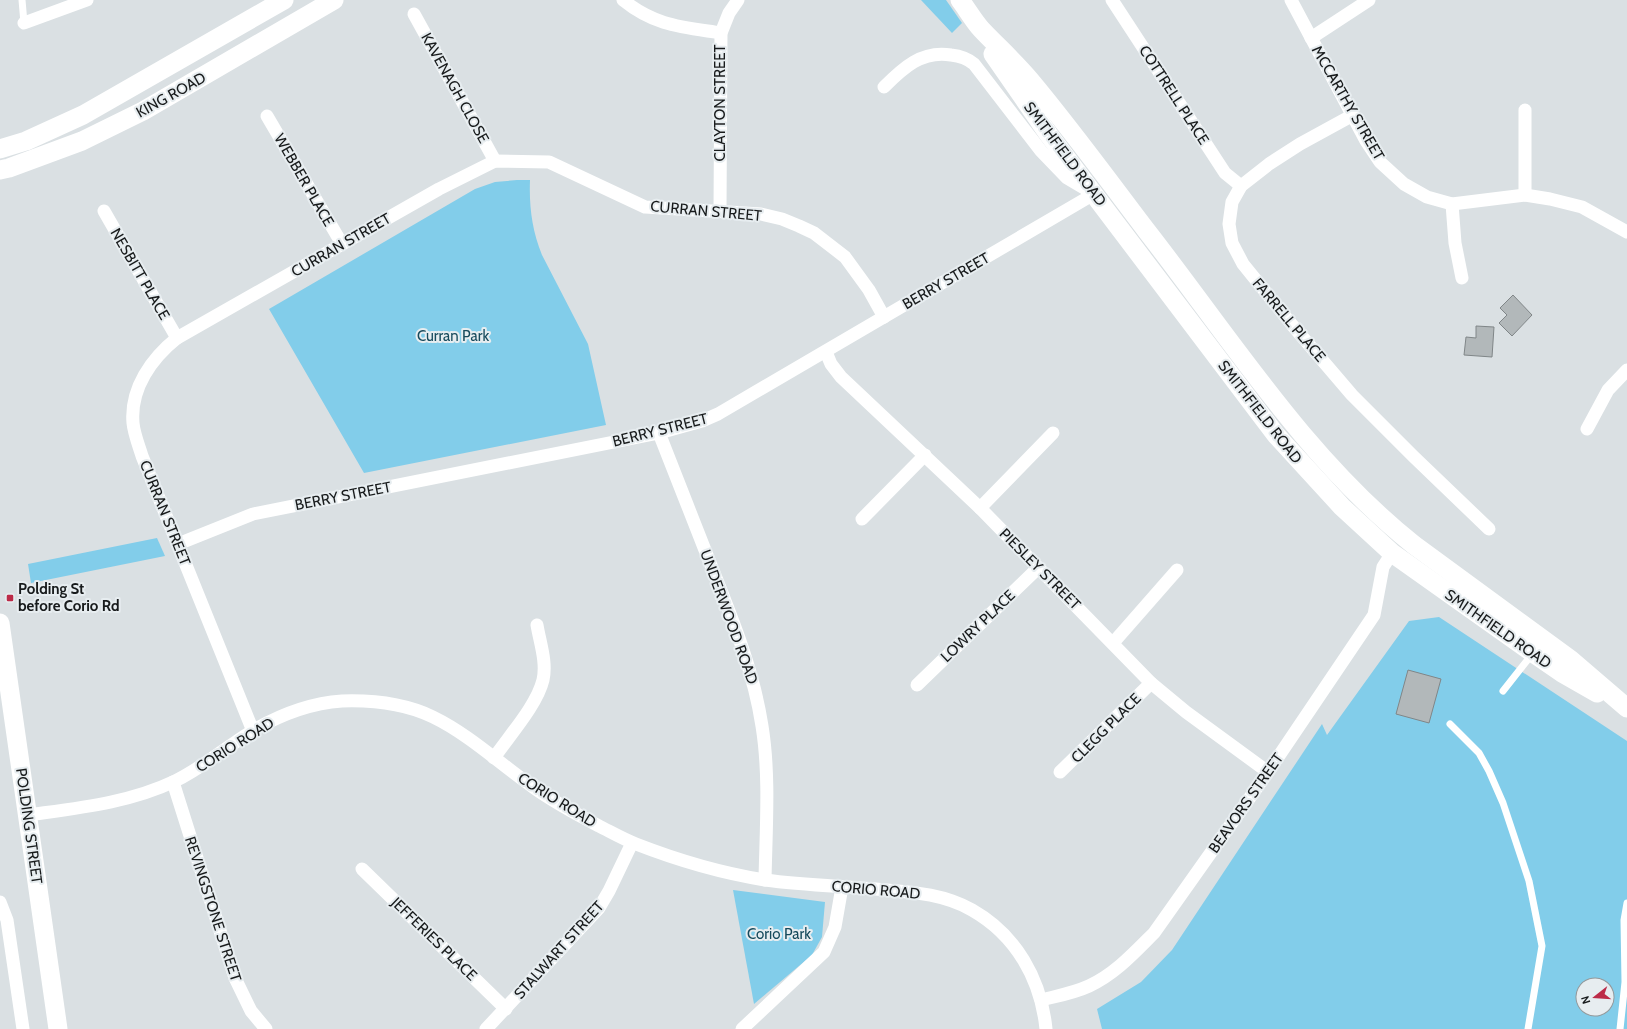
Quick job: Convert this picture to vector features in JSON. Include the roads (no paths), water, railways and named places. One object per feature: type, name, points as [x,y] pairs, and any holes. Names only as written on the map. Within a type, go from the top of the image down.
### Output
[{"type":"main road","name":"KING ROAD","points":[[0,149],[26,141],[83,115],[284,0]]},
{"type":"main road","name":"KING ROAD","points":[[0,170],[82,141],[143,111],[287,29],[334,0]]},
{"type":"main road","name":"SMITHFIELD ROAD","points":[[960,0],[980,27],[1024,73],[1189,286],[1276,403],[1357,494],[1391,526],[1577,665],[1627,709]]},
{"type":"main road","name":"SMITHFIELD ROAD","points":[[980,27],[990,50],[1049,135],[1276,435],[1342,507],[1392,553],[1533,653],[1562,673],[1627,709]]},
{"type":"main road","points":[[1024,73],[1043,110],[1093,178],[1094,194],[1110,200],[1162,264],[1189,286]]},
{"type":"main road","points":[[1276,403],[1299,447],[1364,514],[1389,537],[1392,544],[1392,553],[1403,551],[1468,596],[1511,615]]},
{"type":"main road","name":"POLDING STREET","points":[[0,623],[58,1029]]},
{"type":"street","points":[[24,23],[87,0]]},
{"type":"street","points":[[623,0],[640,12],[660,23],[721,33]]},
{"type":"street","name":"CLAYTON STREET","points":[[720,211],[721,33],[729,13],[738,0]]},
{"type":"street","name":"COTTRELL PLACE","points":[[1112,0],[1225,173],[1241,186]]},
{"type":"street","name":"MCCARTHY STREET","points":[[1291,0],[1366,141],[1380,162],[1404,184],[1427,197],[1452,204],[1525,195],[1550,199],[1582,207],[1627,232]]},
{"type":"street","points":[[1311,38],[1369,0]]},
{"type":"street","name":"KAVENAGH CLOSE","points":[[414,14],[495,161]]},
{"type":"street","points":[[974,64],[990,50]]},
{"type":"street","points":[[884,87],[915,60],[933,55],[945,54],[963,57],[974,64],[1041,151],[1067,178],[1094,194]]},
{"type":"street","points":[[1525,110],[1525,195]]},
{"type":"street","name":"FARRELL PLACE","points":[[1353,115],[1300,144],[1269,164],[1241,186],[1232,202],[1229,224],[1232,244],[1243,264],[1293,326],[1352,395],[1489,529]]},
{"type":"street","name":"WEBBER PLACE","points":[[266,116],[342,244]]},
{"type":"street","name":"CURRAN STREET","points":[[253,731],[142,456],[133,424],[133,408],[136,394],[147,370],[162,350],[177,338],[439,189],[495,161],[549,162],[645,207],[761,214],[782,220],[814,233],[846,258],[862,279],[884,317]]},
{"type":"street","name":"BERRY STREET","points":[[178,544],[253,514],[658,433],[702,421],[718,414],[826,352],[1094,194]]},
{"type":"street","points":[[1452,204],[1455,243],[1462,278]]},
{"type":"street","name":"NESBITT PLACE","points":[[104,210],[177,338]]},
{"type":"street","name":"PIESLEY STREET","points":[[826,352],[841,377],[980,508],[1151,683],[1186,712],[1268,772]]},
{"type":"street","points":[[1587,429],[1608,390],[1627,370]]},
{"type":"street","name":"UNDERWOOD ROAD","points":[[658,433],[730,613],[744,651],[754,686],[762,725],[767,766],[765,880]]},
{"type":"street","points":[[980,508],[1053,433]]},
{"type":"street","points":[[862,519],[925,455]]},
{"type":"street","name":"BEAVORS STREET","points":[[1041,1000],[1088,986],[1114,971],[1135,953],[1154,933],[1268,772],[1374,615],[1383,567],[1392,553]]},
{"type":"street","name":"LOWRY PLACE","points":[[917,684],[1038,568]]},
{"type":"street","points":[[1113,643],[1178,570]]},
{"type":"street","points":[[494,758],[531,706],[543,680],[544,660],[537,625]]},
{"type":"street","name":"CLEGG PLACE","points":[[1060,772],[1151,683]]},
{"type":"street","name":"CORIO ROAD","points":[[28,815],[116,800],[173,782],[188,774],[253,731],[291,712],[320,704],[341,701],[392,704],[434,718],[456,731],[530,786],[569,810],[632,843],[700,866],[765,880],[922,893],[956,902],[988,920],[1008,940],[1028,965],[1034,977],[1041,1000],[1046,1029]]},
{"type":"street","name":"REVINGSTONE STREET","points":[[173,782],[231,968],[243,996],[262,1028]]},
{"type":"street","name":"STALWART STREET","points":[[486,1029],[599,908],[609,891],[632,843]]},
{"type":"street","name":"JEFFERIES PLACE","points":[[362,869],[506,1009]]},
{"type":"street","points":[[742,1029],[824,952],[835,927],[842,887]]},
{"type":"street","points":[[0,902],[7,920],[23,1029]]},
{"type":"lane","points":[[22,0],[24,23]]},
{"type":"lane","points":[[1503,691],[1533,653]]},
{"type":"lane","points":[[1450,724],[1479,753],[1489,771],[1503,804],[1529,881],[1542,946],[1528,1029]]},
{"type":"lane","points":[[1620,1029],[1625,982],[1624,920],[1627,903]]},
{"type":"place","name":"Polding St before Corio Rd","points":[[10,598]]},
{"type":"park label","name":"Curran Park","points":[[453,336]]},
{"type":"park label","name":"Corio Park","points":[[779,934]]}]
